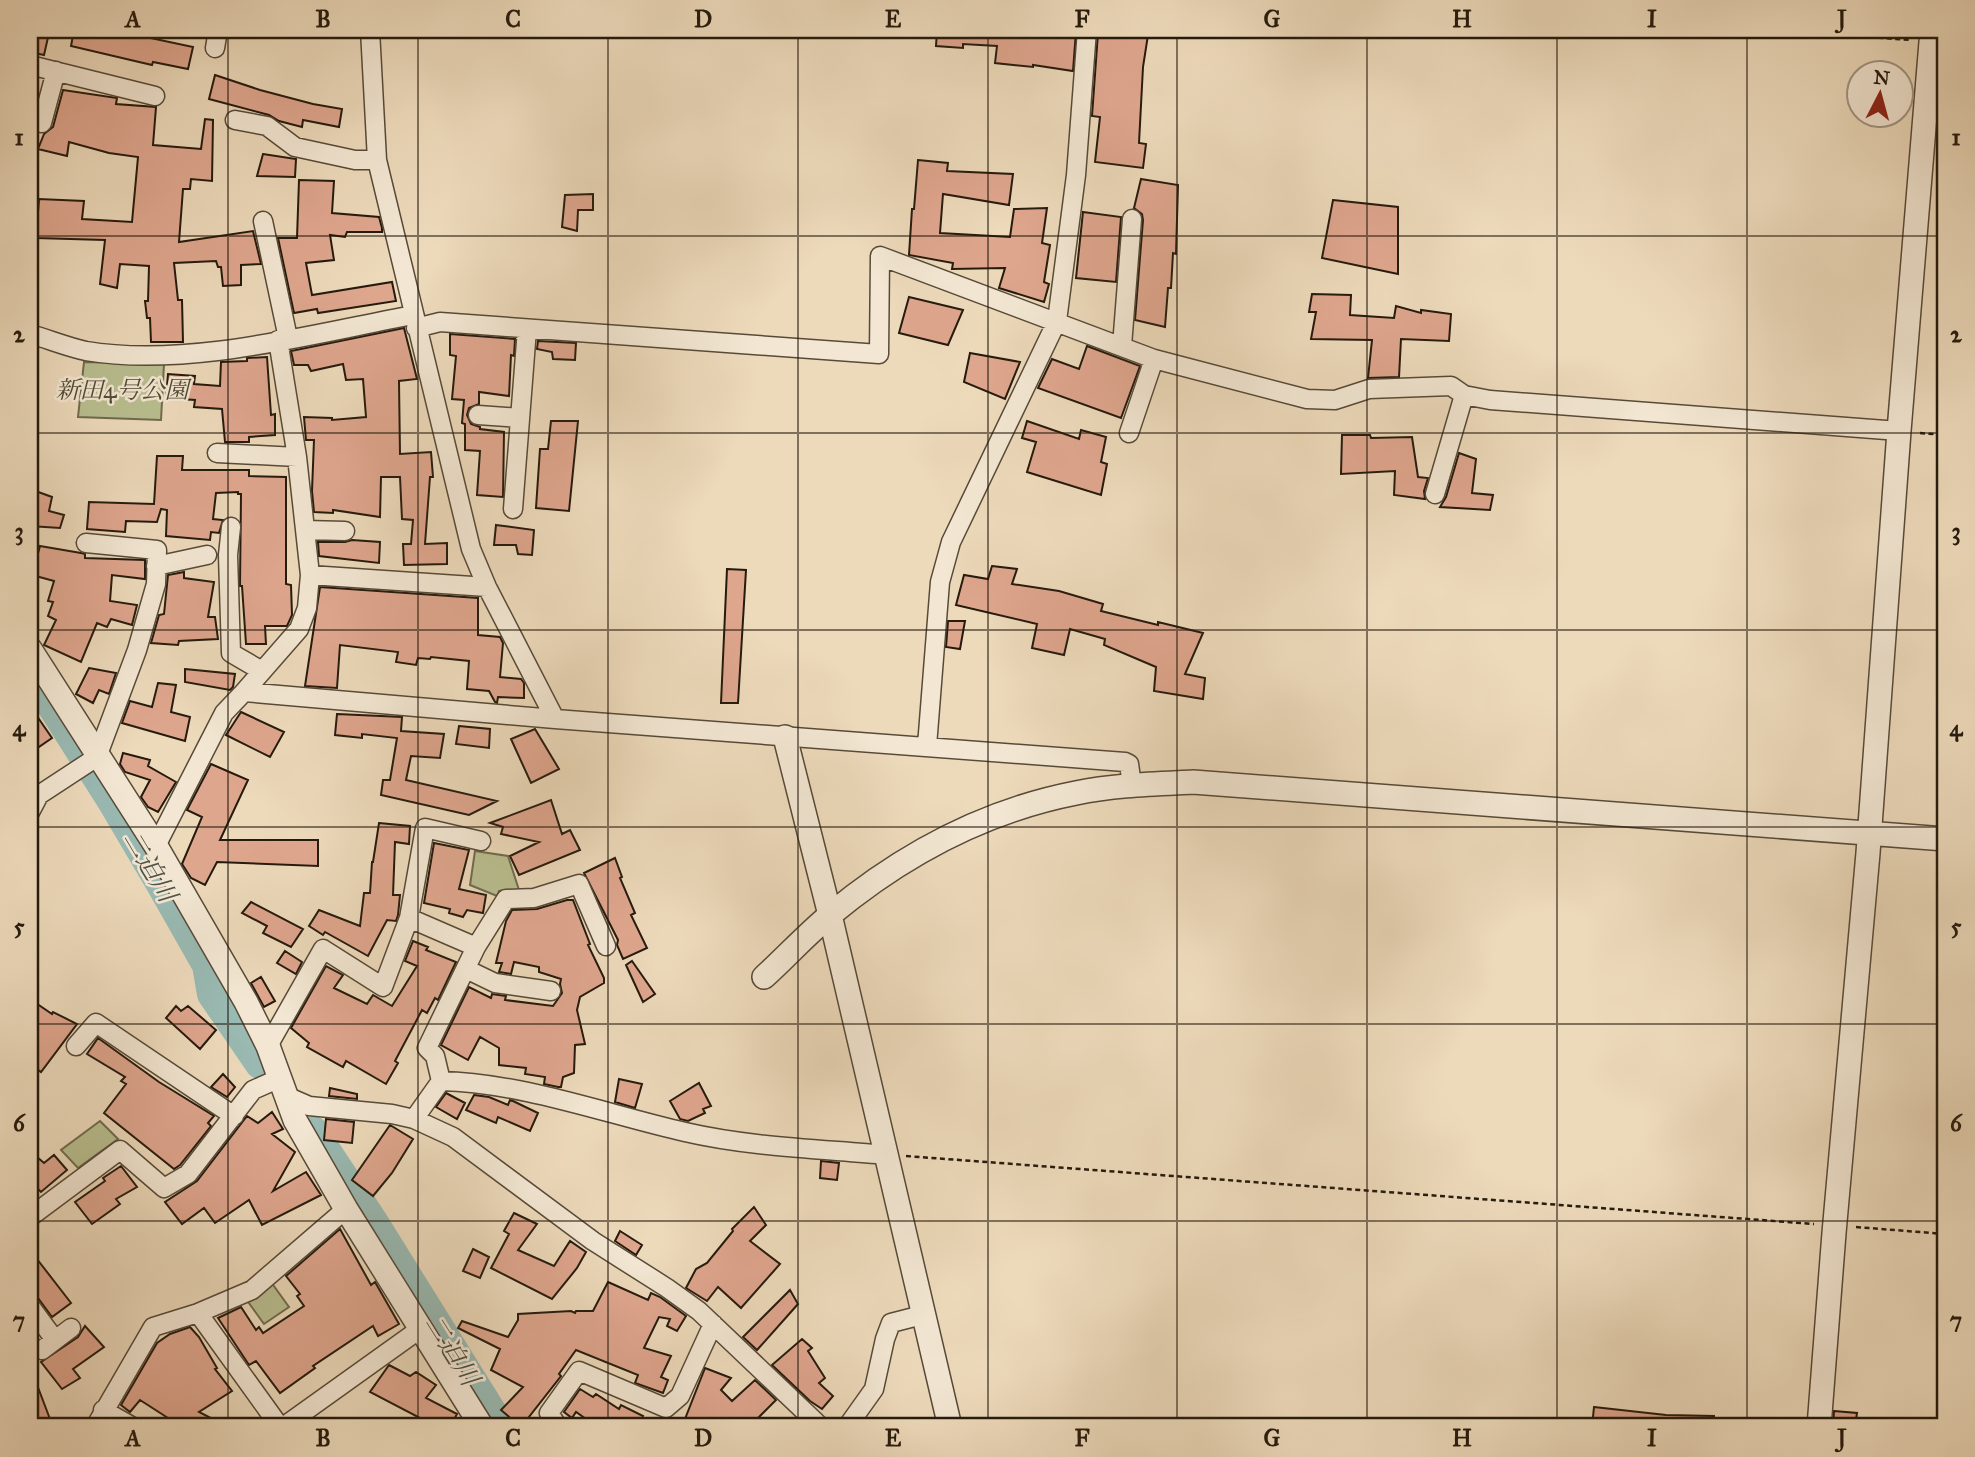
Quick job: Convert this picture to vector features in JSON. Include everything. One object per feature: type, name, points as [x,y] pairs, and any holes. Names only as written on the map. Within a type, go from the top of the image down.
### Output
[{"type":"street","points":[[215,48],[218,30]]},
{"type":"street","points":[[370,30],[377,160],[471,549],[487,587],[555,719]]},
{"type":"street","points":[[927,746],[940,582],[947,555],[1056,321],[1076,175],[1087,30]]},
{"type":"street","points":[[1819,1427],[1870,834],[1899,431],[1932,36]]},
{"type":"street","points":[[30,65],[155,96]]},
{"type":"street","points":[[42,123],[55,71]]},
{"type":"street","points":[[235,120],[267,126],[295,148],[355,160],[377,160]]},
{"type":"street","points":[[1122,346],[1132,219]]},
{"type":"street","points":[[156,846],[224,713],[299,629],[307,607],[310,575],[297,457],[283,339],[263,221]]},
{"type":"street","points":[[30,334],[85,351],[124,354],[212,352],[283,339],[415,322],[440,322],[879,354],[880,256],[1154,359],[1307,399],[1335,400],[1369,389],[1451,386],[1464,395],[1490,400],[1899,431]]},
{"type":"street","points":[[513,509],[527,329]]},
{"type":"street","points":[[1129,433],[1154,359]]},
{"type":"street","points":[[1435,494],[1464,395]]},
{"type":"street","points":[[478,415],[520,418]]},
{"type":"street","points":[[217,453],[297,457]]},
{"type":"street","points":[[231,527],[228,555],[231,653],[262,671]]},
{"type":"street","points":[[305,530],[345,531]]},
{"type":"street","points":[[30,812],[39,794],[90,762],[137,650],[156,584],[157,550],[86,543]]},
{"type":"street","points":[[156,566],[207,555]]},
{"type":"street","points":[[310,575],[487,587]]},
{"type":"street","points":[[32,655],[90,762],[156,846],[246,1002],[268,1046],[295,1121],[346,1209],[482,1427]]},
{"type":"street","points":[[244,692],[555,719],[1125,762],[1129,764],[1132,785]]},
{"type":"street","points":[[785,737],[830,915],[950,1427]]},
{"type":"street","points":[[764,977],[830,915],[903,861],[956,831],[1018,807],[1076,792],[1132,785],[1193,782],[1945,839]]},
{"type":"street","points":[[268,1046],[323,948],[383,986],[410,918],[425,828],[481,841]]},
{"type":"street","points":[[414,1119],[441,1081],[435,1056],[427,1048],[476,947],[506,899],[534,898],[579,884],[606,946]]},
{"type":"street","points":[[410,918],[476,947]]},
{"type":"street","points":[[466,969],[495,983],[551,991]]},
{"type":"street","points":[[76,1046],[96,1023],[234,1116]]},
{"type":"street","points":[[441,1081],[469,1082],[576,1104],[718,1139],[886,1155]]},
{"type":"street","points":[[30,1215],[120,1150],[163,1188],[188,1174],[253,1090],[283,1087],[309,1106],[391,1114],[414,1119],[453,1137],[593,1241],[667,1288],[713,1324],[821,1427]]},
{"type":"street","points":[[95,1427],[153,1327],[198,1313],[252,1290],[346,1209]]},
{"type":"street","points":[[30,1306],[48,1345],[71,1328]]},
{"type":"street","points":[[198,1313],[282,1427],[420,1329]]},
{"type":"street","points":[[847,1427],[874,1389],[891,1323],[922,1315]]},
{"type":"street","points":[[558,1427],[549,1413],[579,1371],[666,1408],[680,1396],[713,1324]]},
{"type":"street","points":[[103,1410],[133,1427]]},
{"type":"path","points":[[1768,30],[1932,36]]},
{"type":"path","points":[[1899,431],[1945,435]]},
{"type":"path","points":[[886,1155],[1945,1234]]},
{"type":"green space","name":"新田4号公園","points":[[84,362],[164,364],[161,420],[78,417]]},
{"type":"green space","points":[[475,851],[508,856],[519,890],[499,891],[497,896],[470,885]]},
{"type":"green space","points":[[100,1121],[118,1139],[78,1168],[61,1150]]},
{"type":"green space","points":[[271,1282],[289,1307],[264,1324],[246,1299]]},
{"type":"building","points":[[30,30],[49,33],[44,55],[30,52]]},
{"type":"building","points":[[74,30],[113,30],[193,47],[188,69],[153,62],[152,65],[71,46]]},
{"type":"building","points":[[937,30],[1076,31],[1073,71],[995,63],[997,46],[936,46]]},
{"type":"building","points":[[1098,33],[1148,35],[1143,67],[1139,143],[1146,144],[1143,168],[1095,162],[1100,117],[1092,116]]},
{"type":"building","points":[[215,75],[260,90],[342,109],[339,127],[303,120],[302,127],[209,99]]},
{"type":"building","points":[[63,90],[117,98],[116,104],[156,107],[153,145],[201,149],[205,119],[213,120],[212,181],[191,179],[190,189],[183,189],[179,242],[253,231],[261,264],[241,265],[241,285],[223,286],[221,267],[218,267],[216,261],[174,263],[178,300],[182,300],[183,342],[151,342],[150,318],[147,318],[145,301],[148,301],[149,266],[120,264],[117,288],[100,284],[105,240],[36,238],[39,199],[84,201],[82,219],[132,222],[138,157],[109,153],[69,142],[67,156],[38,149],[44,134],[53,127]]},
{"type":"building","points":[[263,154],[296,159],[295,177],[257,176]]},
{"type":"building","points":[[918,160],[948,163],[947,171],[1013,174],[1009,205],[943,194],[940,233],[1010,237],[1014,209],[1047,208],[1042,243],[1050,245],[1044,282],[1049,284],[1044,302],[999,288],[1005,268],[952,269],[953,263],[909,255]]},
{"type":"building","points":[[1141,179],[1178,185],[1176,254],[1173,253],[1165,327],[1135,320],[1143,220],[1142,214],[1134,208]]},
{"type":"building","points":[[299,180],[334,181],[332,213],[379,217],[382,228],[382,232],[347,232],[345,237],[330,235],[334,260],[306,263],[312,295],[392,282],[396,301],[318,313],[317,309],[294,313],[278,238],[297,238]]},
{"type":"building","points":[[593,194],[593,210],[578,210],[577,231],[562,227],[565,195]]},
{"type":"building","points":[[1333,200],[1398,207],[1398,274],[1322,258]]},
{"type":"building","points":[[1083,212],[1121,217],[1116,282],[1076,278]]},
{"type":"building","points":[[1312,294],[1351,295],[1350,315],[1394,318],[1396,306],[1421,313],[1421,310],[1451,314],[1449,341],[1401,339],[1399,377],[1368,378],[1372,340],[1311,339],[1316,312],[1309,312]]},
{"type":"building","points":[[909,297],[963,310],[948,345],[899,333]]},
{"type":"building","points":[[404,328],[417,379],[399,381],[400,454],[431,452],[433,477],[430,477],[425,544],[447,543],[447,564],[404,565],[403,544],[411,544],[413,520],[402,519],[400,477],[381,477],[380,517],[333,510],[333,513],[314,512],[314,440],[306,440],[304,417],[332,420],[366,417],[363,379],[346,380],[343,364],[311,371],[308,365],[294,365],[291,351]]},
{"type":"building","points":[[450,334],[515,339],[514,356],[511,355],[509,396],[479,392],[479,404],[469,408],[467,415],[471,424],[480,429],[504,432],[503,497],[477,495],[480,451],[465,450],[465,424],[462,423],[464,400],[452,399],[456,356],[450,355]]},
{"type":"building","points":[[538,341],[576,343],[575,360],[553,359],[552,352],[537,349]]},
{"type":"building","points":[[1087,346],[1140,366],[1121,418],[1038,388],[1052,359],[1079,369]]},
{"type":"building","points":[[970,353],[1020,362],[1005,399],[964,382]]},
{"type":"building","points":[[267,357],[271,415],[275,414],[275,435],[249,437],[249,442],[225,442],[222,409],[194,407],[195,400],[166,398],[168,374],[195,376],[194,384],[220,386],[221,362]]},
{"type":"building","points":[[551,421],[578,421],[569,511],[536,508],[540,449],[548,449]]},
{"type":"building","points":[[1027,421],[1079,439],[1081,430],[1106,437],[1101,462],[1107,464],[1101,495],[1027,472],[1036,442],[1022,438]]},
{"type":"building","points":[[1342,435],[1370,435],[1371,438],[1412,437],[1418,477],[1428,478],[1424,491],[1425,499],[1394,495],[1395,471],[1341,474]]},
{"type":"building","points":[[1459,453],[1476,459],[1472,493],[1493,495],[1490,510],[1440,507],[1446,497]]},
{"type":"building","points":[[157,456],[183,456],[182,470],[249,470],[249,476],[286,477],[286,584],[291,585],[292,615],[287,626],[265,626],[266,644],[246,644],[240,586],[241,494],[238,492],[216,493],[213,519],[223,520],[219,533],[211,532],[210,540],[166,536],[167,510],[161,509],[157,522],[126,521],[125,532],[87,529],[89,502],[154,504]]},
{"type":"building","points":[[30,489],[52,497],[49,511],[64,515],[60,528],[30,526]]},
{"type":"building","points":[[496,525],[534,530],[532,555],[518,554],[516,545],[494,545]]},
{"type":"building","points":[[318,542],[380,542],[379,563],[319,556]]},
{"type":"building","points":[[40,546],[85,554],[85,558],[145,560],[145,579],[112,575],[110,601],[137,605],[132,625],[111,619],[107,627],[97,623],[81,662],[44,645],[56,620],[48,616],[53,602],[48,601],[54,581],[32,575]]},
{"type":"building","points":[[992,566],[1017,569],[1012,584],[1059,591],[1103,604],[1101,611],[1203,633],[1185,674],[1205,678],[1203,699],[1154,691],[1156,667],[1104,645],[1105,639],[1070,629],[1064,655],[1032,648],[1037,624],[956,605],[964,575],[988,579]]},
{"type":"building","points":[[727,569],[746,570],[738,703],[721,703]]},
{"type":"building","points":[[184,572],[184,578],[214,582],[208,617],[215,617],[218,639],[179,641],[178,645],[151,643],[159,615],[164,614],[168,575]]},
{"type":"building","points":[[320,587],[478,598],[478,635],[500,637],[503,643],[500,677],[521,679],[524,683],[524,698],[498,697],[497,703],[489,691],[467,689],[469,661],[431,657],[418,658],[416,665],[396,662],[398,652],[340,645],[337,688],[305,686]]},
{"type":"building","points":[[948,621],[965,621],[960,649],[946,647]]},
{"type":"building","points":[[89,668],[116,673],[109,694],[99,690],[93,703],[76,694]]},
{"type":"building","points":[[185,669],[235,674],[233,687],[230,690],[185,682]]},
{"type":"building","points":[[158,683],[176,685],[171,712],[190,717],[185,741],[122,723],[130,701],[152,707]]},
{"type":"building","points":[[30,706],[52,738],[30,753]]},
{"type":"building","points":[[241,712],[284,732],[270,757],[226,735]]},
{"type":"building","points":[[337,714],[402,717],[401,731],[444,734],[440,758],[411,756],[406,780],[497,801],[469,815],[381,795],[383,780],[390,780],[397,738],[362,734],[362,738],[335,735]]},
{"type":"building","points":[[459,726],[490,729],[489,748],[456,744]]},
{"type":"building","points":[[535,729],[559,769],[531,783],[511,739]]},
{"type":"building","points":[[123,753],[150,760],[148,766],[176,782],[158,812],[148,807],[141,797],[150,780],[125,772],[120,764]]},
{"type":"building","points":[[211,764],[248,780],[220,840],[318,840],[318,866],[217,862],[205,885],[191,878],[182,864],[202,817],[187,810]]},
{"type":"building","points":[[551,800],[562,834],[570,830],[580,850],[519,875],[510,856],[539,842],[501,834],[503,827],[490,823]]},
{"type":"building","points":[[379,823],[410,826],[409,844],[395,842],[393,895],[400,895],[396,921],[387,920],[368,956],[309,926],[319,910],[360,926],[364,893],[370,893]]},
{"type":"building","points":[[434,843],[469,850],[459,889],[486,895],[483,913],[467,910],[463,917],[449,913],[450,909],[424,903]]},
{"type":"building","points":[[615,858],[622,877],[620,878],[635,913],[631,915],[647,948],[623,959],[617,945],[618,940],[584,873]]},
{"type":"building","points":[[573,900],[590,944],[588,945],[604,978],[604,983],[580,997],[577,1010],[585,1044],[575,1045],[574,1073],[563,1077],[561,1087],[558,1087],[544,1084],[545,1077],[525,1074],[526,1068],[499,1065],[499,1048],[480,1037],[468,1060],[441,1045],[469,987],[491,998],[492,994],[506,996],[505,1000],[553,1006],[562,993],[561,979],[539,972],[539,967],[514,962],[511,974],[499,972],[502,963],[496,963],[506,921],[512,910],[537,909]]},
{"type":"building","points":[[251,902],[303,929],[291,947],[263,933],[267,926],[242,913]]},
{"type":"building","points":[[413,941],[428,947],[426,950],[456,962],[438,1000],[435,998],[427,1013],[422,1010],[386,1084],[346,1061],[343,1067],[307,1047],[309,1043],[291,1028],[326,966],[343,975],[334,988],[367,1004],[373,995],[392,1006],[417,966],[405,961]]},
{"type":"building","points":[[285,951],[302,962],[296,974],[277,963]]},
{"type":"building","points":[[632,961],[655,994],[643,1002],[626,965]]},
{"type":"building","points":[[261,977],[275,1001],[264,1007],[251,983]]},
{"type":"building","points":[[30,999],[52,1014],[53,1012],[77,1024],[41,1072],[30,1064]]},
{"type":"building","points":[[176,1006],[181,1011],[188,1006],[216,1030],[200,1049],[166,1018]]},
{"type":"building","points":[[98,1038],[159,1082],[214,1116],[208,1123],[211,1126],[174,1169],[104,1113],[126,1084],[121,1081],[125,1077],[87,1054]]},
{"type":"building","points":[[223,1074],[235,1087],[227,1097],[211,1087]]},
{"type":"building","points":[[619,1079],[642,1084],[635,1108],[615,1102]]},
{"type":"building","points":[[699,1083],[711,1106],[703,1109],[705,1113],[688,1121],[680,1119],[670,1101]]},
{"type":"building","points":[[330,1088],[357,1094],[357,1099],[329,1096]]},
{"type":"building","points":[[446,1093],[465,1103],[457,1119],[436,1107]]},
{"type":"building","points":[[474,1095],[489,1097],[508,1105],[510,1100],[538,1113],[530,1131],[498,1117],[496,1123],[466,1110]]},
{"type":"building","points":[[272,1112],[283,1129],[272,1134],[295,1152],[273,1191],[306,1172],[321,1195],[262,1225],[249,1200],[215,1223],[204,1208],[182,1224],[165,1202],[197,1181],[247,1116],[258,1123]]},
{"type":"building","points":[[326,1119],[354,1122],[352,1143],[324,1140]]},
{"type":"building","points":[[390,1125],[413,1139],[392,1173],[373,1196],[352,1180]]},
{"type":"building","points":[[30,1151],[44,1163],[54,1155],[67,1170],[41,1192],[30,1181]]},
{"type":"building","points":[[821,1161],[839,1163],[837,1180],[820,1178]]},
{"type":"building","points":[[121,1166],[137,1187],[116,1199],[120,1204],[92,1224],[75,1202]]},
{"type":"building","points":[[754,1207],[766,1225],[750,1241],[780,1264],[741,1308],[718,1287],[707,1301],[686,1288],[696,1269],[707,1263],[732,1229]]},
{"type":"building","points":[[514,1213],[537,1224],[518,1250],[554,1266],[570,1241],[586,1252],[552,1299],[491,1268],[509,1234],[504,1231]]},
{"type":"building","points":[[340,1229],[371,1285],[375,1282],[399,1324],[378,1336],[373,1326],[313,1366],[315,1368],[280,1393],[256,1361],[249,1365],[218,1318],[241,1307],[256,1330],[259,1327],[263,1333],[304,1306],[297,1296],[300,1294],[286,1276]]},
{"type":"building","points":[[620,1231],[642,1245],[636,1255],[615,1241]]},
{"type":"building","points":[[473,1249],[489,1257],[480,1278],[463,1271]]},
{"type":"building","points":[[30,1250],[71,1303],[52,1317],[30,1287]]},
{"type":"building","points":[[608,1282],[648,1300],[651,1293],[686,1316],[677,1331],[667,1326],[670,1319],[659,1317],[644,1348],[671,1356],[661,1377],[668,1380],[663,1393],[635,1383],[638,1375],[576,1350],[559,1374],[561,1376],[521,1427],[501,1410],[523,1387],[491,1370],[500,1349],[458,1328],[462,1321],[508,1337],[518,1320],[518,1314],[593,1311]]},
{"type":"building","points":[[790,1290],[798,1304],[757,1350],[743,1337]]},
{"type":"building","points":[[85,1326],[104,1347],[73,1369],[80,1378],[62,1389],[41,1362],[78,1337]]},
{"type":"building","points":[[190,1327],[199,1337],[217,1368],[215,1369],[232,1391],[199,1412],[228,1427],[182,1427],[140,1400],[130,1412],[121,1405],[157,1343],[170,1334]]},
{"type":"building","points":[[802,1339],[812,1348],[808,1351],[825,1378],[819,1383],[833,1396],[822,1409],[772,1365]]},
{"type":"building","points":[[389,1365],[410,1376],[416,1372],[436,1385],[426,1398],[457,1414],[450,1427],[432,1427],[370,1392]]},
{"type":"building","points":[[705,1368],[731,1378],[721,1390],[732,1401],[755,1380],[776,1400],[749,1427],[701,1427],[685,1419]]},
{"type":"building","points":[[31,1369],[53,1427],[30,1427]]},
{"type":"building","points":[[580,1389],[593,1397],[596,1394],[619,1409],[621,1405],[643,1416],[637,1427],[614,1427],[601,1420],[596,1426],[576,1412],[572,1418],[564,1412]]},
{"type":"building","points":[[1594,1407],[1666,1415],[1714,1416],[1714,1427],[1592,1427]]},
{"type":"building","points":[[1834,1411],[1857,1413],[1855,1427],[1833,1427]]},
{"type":"waterway","name":"二迫川","points":[[30,671],[112,801],[207,965],[212,994],[260,1064]]},
{"type":"waterway","name":"二迫川","points":[[313,1131],[501,1427]]}]
